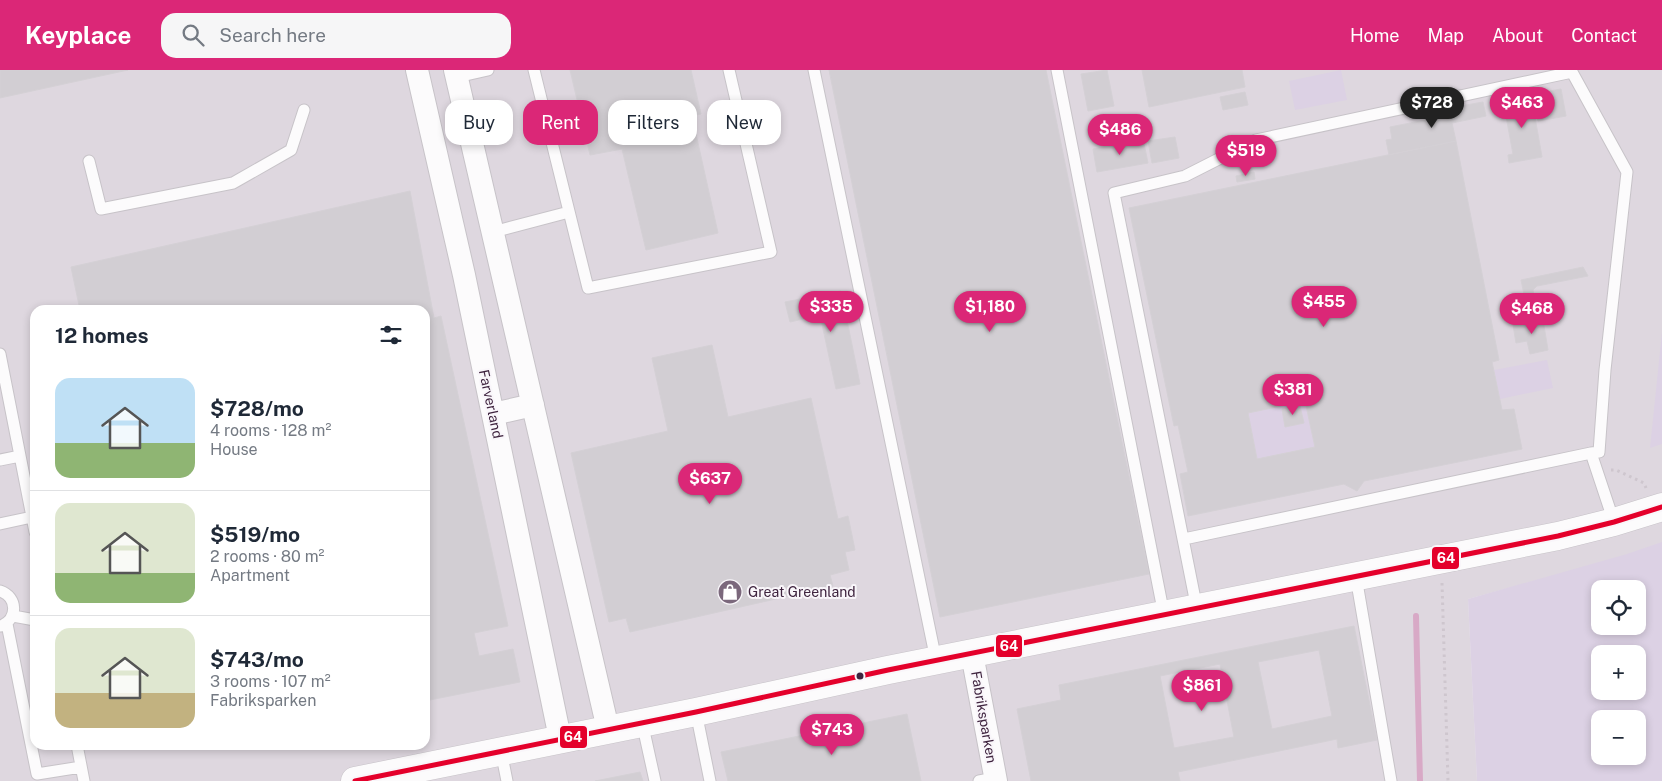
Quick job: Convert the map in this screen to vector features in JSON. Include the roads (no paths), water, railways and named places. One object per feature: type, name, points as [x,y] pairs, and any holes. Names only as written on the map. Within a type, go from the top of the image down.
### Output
[{"type":"street","points":[[419,78],[456,73],[608,729]]},
{"type":"street","name":"Farverland","points":[[419,78],[464,275],[560,738]]},
{"type":"street","points":[[493,414],[533,406]]},
{"type":"street","name":"Fabriksparken","points":[[355,781],[696,712],[936,660],[1558,536],[1614,522],[1662,507]]},
{"type":"street","name":"Fabriksparken","points":[[972,654],[990,780]]},
{"type":"lane","points":[[456,73],[488,70]]},
{"type":"lane","points":[[534,70],[588,288],[771,252],[729,70]]},
{"type":"lane","points":[[814,70],[936,660]]},
{"type":"lane","points":[[1057,70],[1164,615]]},
{"type":"lane","points":[[1184,539],[1600,452],[1604,380],[1627,172],[1572,72],[1256,140],[1185,176],[1114,193],[1197,609]]},
{"type":"lane","points":[[89,162],[101,210],[233,183],[291,150],[304,110]]},
{"type":"lane","points":[[493,232],[569,212]]},
{"type":"lane","points":[[0,354],[5,403],[20,456],[30,507]]},
{"type":"lane","points":[[1591,454],[1614,522]]},
{"type":"lane","points":[[0,460],[20,456]]},
{"type":"lane","points":[[0,524],[30,517]]},
{"type":"lane","points":[[1356,577],[1391,781]]},
{"type":"lane","points":[[0,591],[11,597],[14,606],[7,622],[30,735]]},
{"type":"lane","points":[[7,622],[30,620]]},
{"type":"lane","points":[[696,712],[710,781]]},
{"type":"lane","points":[[642,722],[654,781]]},
{"type":"lane","points":[[33,750],[38,774],[81,767]]},
{"type":"lane","points":[[78,750],[84,781]]},
{"type":"lane","points":[[500,751],[507,781]]},
{"type":"waterway","points":[[1416,616],[1420,781]]},
{"type":"place","name":"Great Greenland","points":[[730,592]]}]
